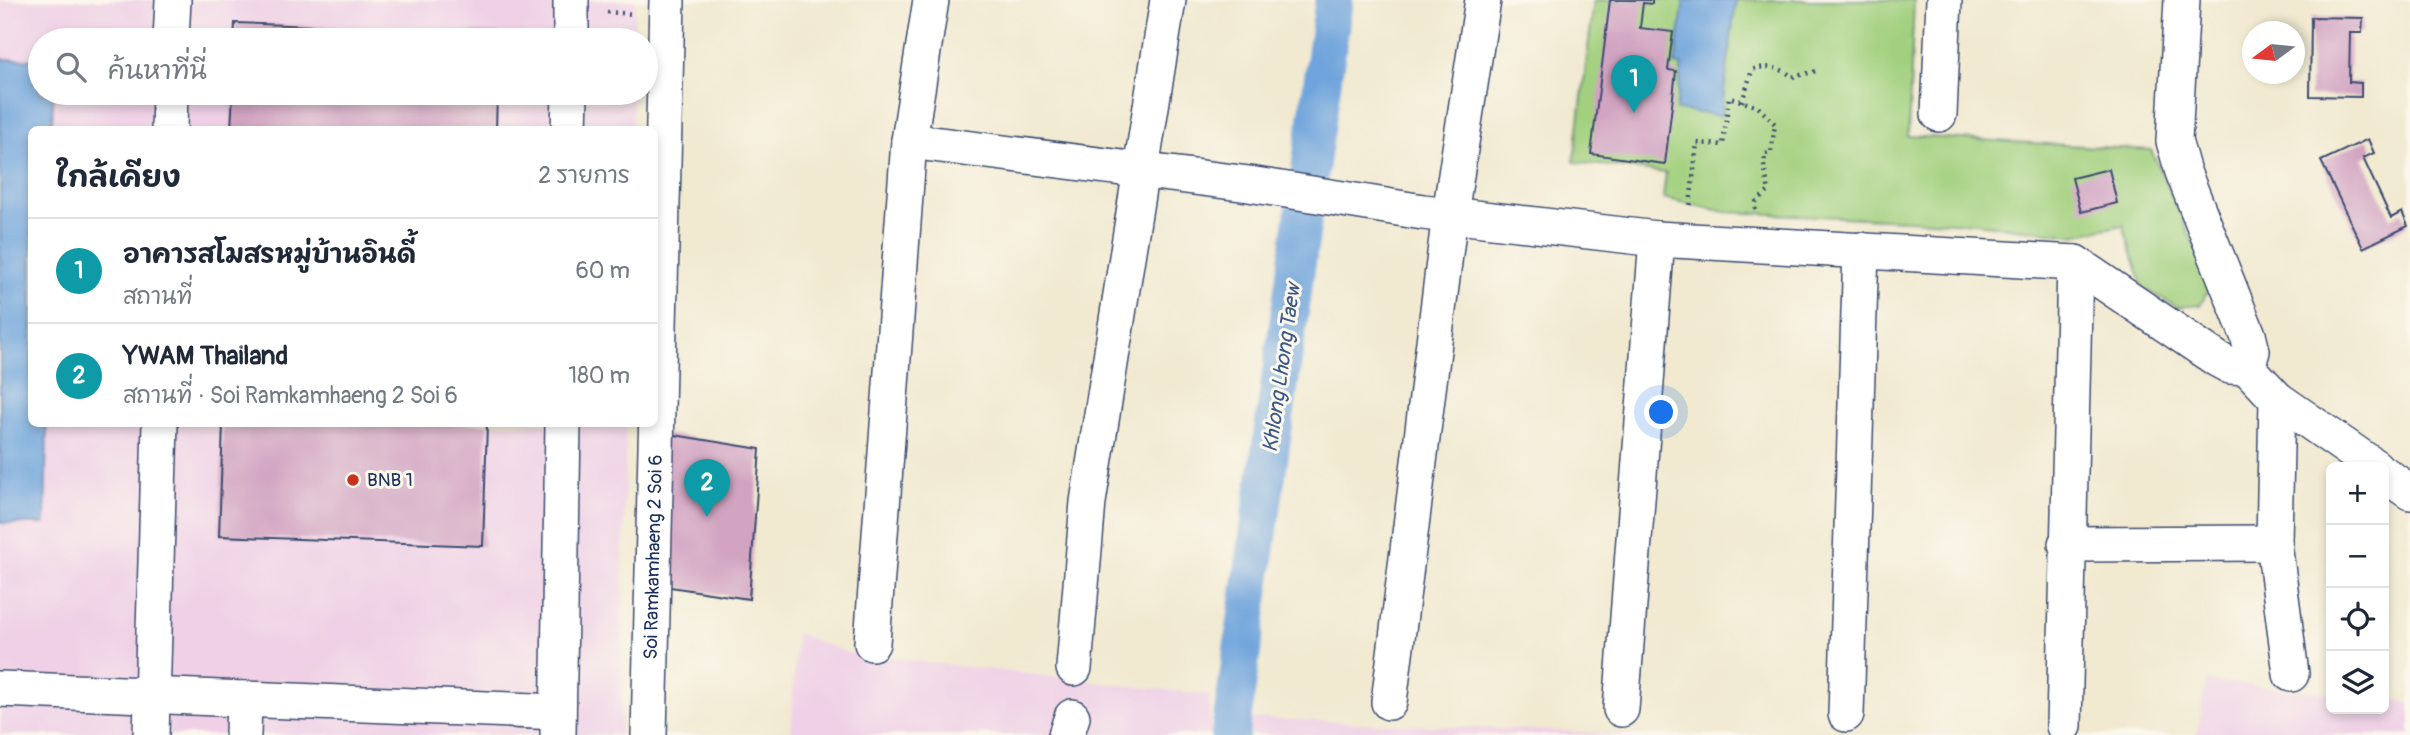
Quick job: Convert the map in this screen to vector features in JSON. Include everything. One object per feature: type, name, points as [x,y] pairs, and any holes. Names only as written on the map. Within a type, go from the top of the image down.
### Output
[{"type":"street","points":[[172,28],[173,0]]},
{"type":"street","points":[[872,643],[909,141],[931,0]]},
{"type":"street","points":[[1074,668],[1088,502],[1168,0]]},
{"type":"street","points":[[1389,702],[1450,214],[1483,0]]},
{"type":"street","points":[[1939,114],[1944,0]]},
{"type":"street","points":[[2182,0],[2174,141],[2183,172],[2248,335],[2252,351],[2247,367]]},
{"type":"street","name":"Soi Ramkamhaeng 2 Soi 6","points":[[658,372],[667,8]]},
{"type":"street","points":[[169,126],[170,105]]},
{"type":"street","points":[[569,126],[570,105]]},
{"type":"street","points":[[909,141],[1142,169],[1450,214],[1657,239],[2075,263],[2217,359],[2230,366],[2247,367],[2277,399],[2368,462]]},
{"type":"street","points":[[1620,709],[1657,239]]},
{"type":"street","points":[[1846,714],[1861,250]]},
{"type":"street","points":[[2064,726],[2066,544],[2075,263]]},
{"type":"street","points":[[2277,399],[2274,544],[2291,674]]},
{"type":"street","points":[[150,735],[160,427]]},
{"type":"street","points":[[0,689],[244,699],[558,723],[564,427]]},
{"type":"street","name":"Soi Ramkamhaeng 2 Soi 6","points":[[649,735],[657,427]]},
{"type":"street","points":[[2389,477],[2410,492]]},
{"type":"street","points":[[2066,544],[2274,544]]},
{"type":"street","points":[[243,735],[244,699]]},
{"type":"path","points":[[571,17],[667,8]]},
{"type":"path","points":[[1742,102],[1752,70],[1760,67],[1787,72],[1792,77],[1817,71]]},
{"type":"path","points":[[1695,163],[1697,143],[1723,145],[1729,97],[1758,107],[1775,124],[1775,142],[1771,153],[1765,154],[1764,167],[1769,191],[1756,202],[1753,244]]},
{"type":"shaded area","points":[[0,0],[635,0],[634,28],[28,28],[28,105],[633,105],[632,126],[28,126],[28,427],[626,427],[620,735],[0,735]]},
{"type":"shaded area","points":[[796,633],[848,653],[1209,695],[1211,735],[791,735]]},
{"type":"shaded area","points":[[2206,681],[2326,693],[2326,714],[2389,714],[2389,700],[2410,702],[2410,735],[2197,735]]},
{"type":"shaded area","points":[[1248,718],[1650,735],[1248,735]]},
{"type":"green space","points":[[1594,0],[1914,0],[1908,136],[2151,150],[2210,280],[2209,289],[2200,305],[2178,307],[2143,288],[2123,225],[2073,235],[1976,223],[1725,212],[1663,198],[1666,173],[1574,162]]},
{"type":"water","points":[[1684,0],[1736,0],[1721,116],[1676,110],[1682,65],[1675,64]]},
{"type":"water","points":[[0,59],[28,60],[28,105],[53,105],[52,126],[28,126],[28,427],[47,427],[45,524],[0,523]]},
{"type":"building","points":[[1610,0],[1652,0],[1652,4],[1643,3],[1640,28],[1673,32],[1668,70],[1676,71],[1665,164],[1591,154]]},
{"type":"building","points":[[2311,17],[2363,18],[2362,33],[2350,33],[2349,82],[2361,83],[2361,97],[2310,96]]},
{"type":"building","points":[[235,23],[367,28],[235,28]]},
{"type":"building","points":[[232,105],[497,105],[496,126],[231,126]]},
{"type":"building","points":[[2368,139],[2374,153],[2363,158],[2391,218],[2402,212],[2408,226],[2363,248],[2321,161]]},
{"type":"building","points":[[2109,169],[2117,203],[2081,212],[2072,178]]},
{"type":"building","name":"BNB 1","points":[[223,427],[487,427],[483,546],[219,536]]},
{"type":"building","points":[[662,433],[760,449],[749,599],[657,585]]},
{"type":"waterway","name":"Khlong Lhong Taew","points":[[1230,735],[1334,0]]},
{"type":"place","name":"อาคารสโมสรหมู่บ้านอินดี้","points":[[1634,113]]},
{"type":"place","name":"BNB 1","points":[[353,480]]},
{"type":"place","name":"YWAM Thailand","points":[[707,517]]}]
